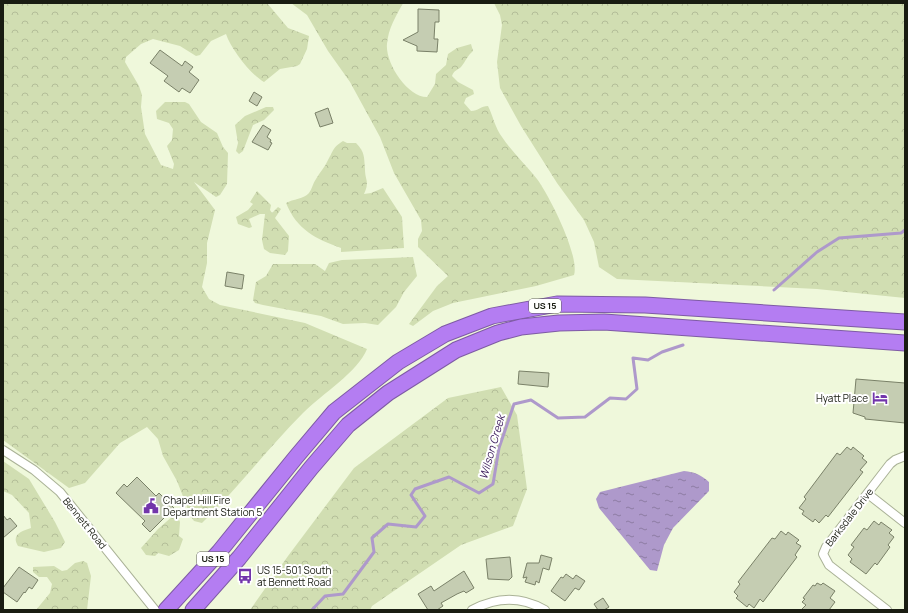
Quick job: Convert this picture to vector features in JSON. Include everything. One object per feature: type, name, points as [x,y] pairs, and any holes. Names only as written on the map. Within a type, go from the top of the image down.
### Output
[{"type":"highway","name":"US 15","points":[[166,610],[219,552],[334,412],[365,386],[398,362],[445,334],[492,316],[557,304],[645,305],[905,322]]},
{"type":"highway","name":"US 15","points":[[193,610],[239,558],[311,468],[348,425],[388,393],[456,350],[498,334],[529,326],[559,323],[604,322],[905,343]]},
{"type":"street","name":"Bennett Road","points":[[3,450],[34,470],[60,492],[155,610]]},
{"type":"street","name":"Barksdale Drive","points":[[887,610],[829,565],[823,554],[826,547],[890,464],[905,456]]},
{"type":"street","points":[[868,494],[905,523]]},
{"type":"street","points":[[472,610],[486,603],[513,599],[526,601],[545,610]]},
{"type":"green space","points":[[3,3],[267,3],[288,28],[309,36],[307,49],[300,64],[297,66],[280,69],[264,82],[242,61],[232,47],[226,34],[211,41],[200,55],[196,56],[180,46],[153,39],[141,44],[126,57],[125,62],[139,86],[142,95],[141,107],[145,134],[161,165],[173,169],[174,164],[167,146],[172,140],[173,129],[169,123],[157,119],[156,111],[165,102],[185,102],[189,104],[201,122],[217,133],[223,147],[228,153],[227,184],[220,195],[216,197],[194,182],[215,210],[207,243],[207,263],[202,287],[209,299],[220,305],[305,323],[367,349],[356,366],[303,413],[202,523],[194,521],[191,517],[177,481],[163,456],[158,439],[147,427],[120,443],[85,483],[69,488],[3,440]]},
{"type":"green space","points":[[291,3],[403,3],[389,33],[387,51],[394,69],[405,85],[419,95],[427,97],[435,84],[436,74],[446,65],[448,54],[457,48],[471,44],[473,51],[452,76],[458,82],[473,90],[474,94],[466,98],[464,103],[471,111],[488,106],[496,126],[510,148],[537,179],[556,211],[568,240],[575,266],[574,275],[536,286],[453,303],[433,311],[413,326],[409,324],[437,286],[448,276],[418,247],[418,239],[422,231],[421,220],[394,173],[380,137],[350,82],[328,51],[307,15]]},
{"type":"green space","points":[[494,3],[905,3],[905,298],[817,289],[617,279],[599,267],[594,242],[584,220],[557,183],[521,126],[500,88],[497,62],[502,25],[500,15]]},
{"type":"green space","points":[[266,107],[273,107],[274,110],[264,120],[253,125],[243,151],[239,154],[236,151],[238,143],[235,125],[245,116]]},
{"type":"green space","points":[[343,141],[347,143],[356,143],[363,152],[367,184],[364,194],[383,188],[402,217],[404,248],[341,252],[341,248],[323,241],[308,232],[290,212],[286,203],[304,197],[309,193],[334,149]]},
{"type":"green space","points":[[257,191],[271,205],[270,210],[272,213],[278,207],[281,209],[275,218],[289,236],[288,251],[285,255],[270,253],[264,249],[262,240],[265,214],[260,214],[249,219],[252,227],[249,228],[238,224],[236,217],[248,210],[253,204],[250,202]]},
{"type":"green space","points":[[413,257],[417,276],[404,292],[396,307],[378,325],[365,323],[343,324],[321,316],[255,303],[253,300],[256,282],[266,276],[273,264],[315,264],[325,271],[329,263],[342,260]]},
{"type":"green space","points":[[501,387],[517,415],[527,489],[513,526],[461,545],[372,606],[370,610],[250,610],[288,556],[354,468],[448,398]]},
{"type":"green space","points":[[3,461],[29,479],[55,522],[65,542],[61,548],[44,552],[18,546],[16,536],[31,528],[29,513],[12,495],[3,491]]},
{"type":"green space","points":[[174,515],[178,517],[180,522],[179,536],[183,539],[179,550],[169,556],[158,553],[155,556],[146,555],[141,548],[158,529]]},
{"type":"green space","points":[[83,561],[87,563],[91,576],[87,610],[36,610],[50,593],[52,584],[47,577],[39,577],[33,572],[33,567],[54,566],[62,571],[67,570],[75,563]]},
{"type":"water","points":[[684,471],[695,473],[709,482],[709,491],[673,528],[664,545],[657,571],[650,570],[599,508],[596,499],[600,492]]},
{"type":"building","points":[[418,9],[439,10],[439,22],[435,22],[434,39],[438,39],[437,52],[417,51],[417,46],[403,40],[418,32]]},
{"type":"building","points":[[160,50],[182,66],[185,61],[193,67],[189,72],[199,80],[190,93],[182,88],[179,92],[164,81],[168,76],[150,63]]},
{"type":"building","points":[[254,92],[262,97],[257,106],[249,101]]},
{"type":"building","points":[[328,108],[333,123],[320,127],[315,113]]},
{"type":"building","points":[[263,125],[271,130],[267,137],[272,143],[268,150],[252,142]]},
{"type":"building","points":[[227,272],[244,275],[242,289],[225,286]]},
{"type":"building","points":[[519,371],[549,373],[548,387],[518,384]]},
{"type":"building","name":"Hyatt Place","points":[[856,379],[905,383],[905,423],[865,419],[865,417],[853,413]]},
{"type":"building","points":[[847,447],[851,450],[853,447],[864,456],[862,458],[867,462],[860,470],[863,472],[828,517],[826,515],[819,523],[815,519],[813,522],[802,514],[804,511],[799,508],[806,499],[804,497],[837,453],[840,455]]},
{"type":"building","name":"Chapel Hill Fire Department Station 5","points":[[137,477],[156,496],[159,493],[174,508],[150,532],[142,524],[145,521],[116,493],[124,484],[127,487]]},
{"type":"building","points":[[3,515],[7,520],[10,518],[17,526],[3,538]]},
{"type":"building","points":[[874,521],[879,525],[881,522],[892,530],[889,533],[894,537],[888,545],[890,547],[877,565],[875,563],[866,574],[850,562],[852,559],[848,555],[854,547],[851,545],[864,528],[867,530]]},
{"type":"building","points":[[781,531],[786,535],[788,532],[799,540],[796,543],[801,546],[795,555],[797,557],[763,602],[760,599],[754,608],[749,604],[747,607],[736,598],[738,596],[734,592],[740,584],[738,582],[772,538],[775,539]]},
{"type":"building","points":[[541,555],[552,558],[549,570],[543,568],[539,583],[536,581],[535,585],[525,582],[527,577],[523,578],[527,563],[539,563]]},
{"type":"building","points":[[510,557],[512,577],[509,580],[488,579],[486,559]]},
{"type":"building","points":[[19,567],[38,580],[32,589],[29,587],[17,602],[3,592],[3,588]]},
{"type":"building","points":[[464,571],[474,588],[466,593],[464,591],[457,594],[441,603],[443,606],[437,610],[428,610],[418,594],[431,586],[434,591]]},
{"type":"building","points":[[566,574],[573,579],[576,575],[585,581],[579,590],[575,588],[565,601],[551,591],[561,577],[563,578]]},
{"type":"building","points":[[817,583],[821,585],[823,583],[835,591],[830,598],[835,602],[829,610],[801,610],[806,605],[802,602],[805,599],[803,598],[813,585],[815,586]]},
{"type":"building","points":[[603,598],[609,607],[604,610],[598,610],[594,604]]},
{"type":"waterway","name":"Wilson Creek","points":[[774,290],[817,252],[839,238],[901,233],[905,230]]},
{"type":"waterway","name":"Wilson Creek","points":[[312,610],[325,596],[343,594],[374,552],[372,538],[388,524],[416,527],[425,516],[411,495],[415,489],[449,477],[479,493],[493,484],[499,448],[514,404],[531,400],[558,418],[585,417],[610,398],[626,399],[637,389],[633,358],[648,360],[662,352],[683,345]]},
{"type":"place","name":"Hyatt Place","points":[[880,398]]},
{"type":"place","name":"Chapel Hill Fire Department Station 5","points":[[151,506]]},
{"type":"place","name":"US 15-501 South at Bennett Road","points":[[245,576]]}]
